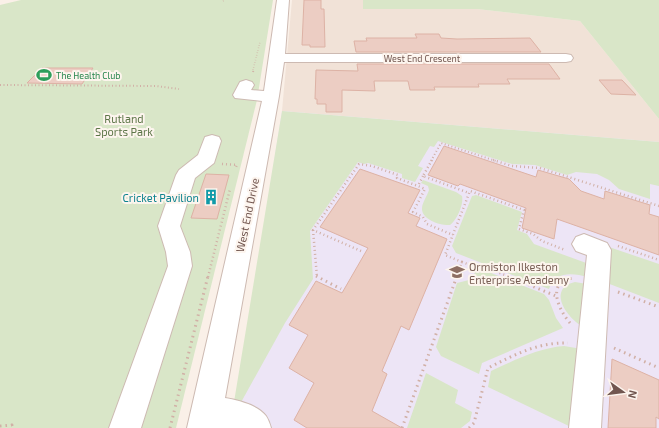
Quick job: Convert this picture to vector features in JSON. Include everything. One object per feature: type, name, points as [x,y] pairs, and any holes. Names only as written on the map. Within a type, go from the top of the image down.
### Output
[{"type":"street","name":"West End Drive","points":[[205,420],[271,96],[284,0]]},
{"type":"street","name":"West End Crescent","points":[[277,58],[566,58]]},
{"type":"street","points":[[246,85],[241,95],[271,96]]},
{"type":"street","points":[[125,428],[180,266],[178,252],[169,226],[186,175],[207,158],[212,141]]},
{"type":"street","points":[[585,428],[594,252]]},
{"type":"street","points":[[205,420],[237,416],[250,423],[255,428]]},
{"type":"path","points":[[246,85],[254,70],[261,39]]},
{"type":"path","points":[[0,86],[156,86],[179,89]]},
{"type":"path","points":[[418,186],[441,143],[512,166],[540,168],[659,206]]},
{"type":"path","points":[[200,163],[237,164],[235,172]]},
{"type":"path","points":[[342,290],[316,277],[313,230],[359,164],[372,166],[425,189],[413,212],[423,217],[427,224],[452,234]]},
{"type":"path","points":[[423,176],[469,193],[470,191],[524,210],[519,229],[532,234],[542,241],[594,252],[601,239],[659,260]]},
{"type":"path","points":[[170,428],[231,187]]},
{"type":"path","points":[[469,193],[445,255],[470,266],[477,264],[556,296]]},
{"type":"path","points":[[313,230],[361,251]]},
{"type":"path","points":[[402,428],[462,262]]},
{"type":"path","points":[[469,428],[474,423],[488,368],[536,346],[552,343],[570,344]]},
{"type":"path","points":[[0,426],[12,425],[11,428]]},
{"type":"shaded area","points":[[292,0],[363,0],[364,9],[477,9],[580,21],[659,119],[659,142],[282,111]]},
{"type":"shaded area","name":"Ormiston Ilkeston Enterprise Academy","points":[[282,111],[659,142],[659,428],[232,428]]},
{"type":"green space","name":"Rutland Sports Park","points":[[21,0],[273,0],[257,100],[176,428],[0,428],[0,5]]},
{"type":"green space","points":[[363,0],[659,0],[659,119],[580,21],[477,9],[363,9]]},
{"type":"green space","points":[[282,111],[659,142],[659,186],[650,184],[650,199],[619,189],[609,180],[597,174],[576,172],[567,175],[535,165],[512,164],[438,141],[434,147],[430,146],[418,166],[423,168],[415,182],[402,178],[402,174],[368,163],[364,164],[358,162],[310,231],[313,279],[285,323],[239,406],[234,402]]},
{"type":"green space","points":[[423,180],[456,192],[462,196],[462,203],[459,212],[453,223],[450,225],[433,221],[425,216],[422,208],[429,190],[428,186],[421,183]]},
{"type":"green space","points":[[476,195],[522,212],[517,230],[527,234],[534,244],[589,264],[588,277],[570,274],[560,276],[555,279],[549,289],[456,253],[452,246],[472,196]]},
{"type":"green space","points":[[609,247],[659,264],[659,303],[607,283]]},
{"type":"green space","points":[[476,267],[544,294],[549,300],[556,318],[563,328],[482,363],[479,374],[441,356],[436,347],[457,283],[473,279]]},
{"type":"green space","points":[[575,282],[587,284],[583,327],[571,317],[562,304],[562,291],[566,286]]},
{"type":"green space","points":[[564,346],[582,349],[573,428],[488,387],[491,371],[536,352]]},
{"type":"green space","points":[[426,373],[458,390],[455,403],[472,412],[470,421],[461,428],[407,428]]},
{"type":"building","points":[[304,0],[321,0],[321,9],[324,9],[325,47],[310,47],[310,45],[302,45]]},
{"type":"building","points":[[415,34],[439,34],[441,38],[457,39],[530,38],[541,52],[356,52],[354,41],[367,41],[366,38],[417,38]]},
{"type":"building","points":[[357,64],[549,64],[560,79],[507,79],[510,84],[478,84],[479,87],[434,87],[435,90],[410,90],[408,81],[374,81],[375,91],[342,90],[342,112],[326,112],[326,104],[317,104],[317,99],[315,99],[316,70],[358,71]]},
{"type":"building","points":[[42,68],[93,68],[82,84],[27,83]]},
{"type":"building","points":[[599,80],[622,80],[636,95],[611,94]]},
{"type":"building","points":[[444,146],[536,177],[538,170],[569,179],[581,191],[604,199],[605,191],[650,205],[649,214],[659,217],[659,255],[557,219],[554,239],[522,228],[526,208],[460,184],[458,186],[428,175]]},
{"type":"building","points":[[360,169],[420,190],[408,213],[420,218],[416,226],[447,239],[409,330],[401,326],[382,371],[387,374],[372,411],[402,428],[307,428],[294,420],[314,383],[289,368],[308,335],[289,325],[316,281],[342,293],[368,248],[320,227]]},
{"type":"building","name":"Cricket Pavilion","points":[[206,174],[229,175],[217,219],[191,218]]},
{"type":"building","points":[[612,359],[659,380],[659,419],[656,417],[656,428],[608,428]]},
{"type":"place","name":"The Health Club","points":[[44,75]]},
{"type":"place","name":"Cricket Pavilion","points":[[211,197]]},
{"type":"place","name":"Ormiston Ilkeston Enterprise Academy","points":[[457,272]]}]
